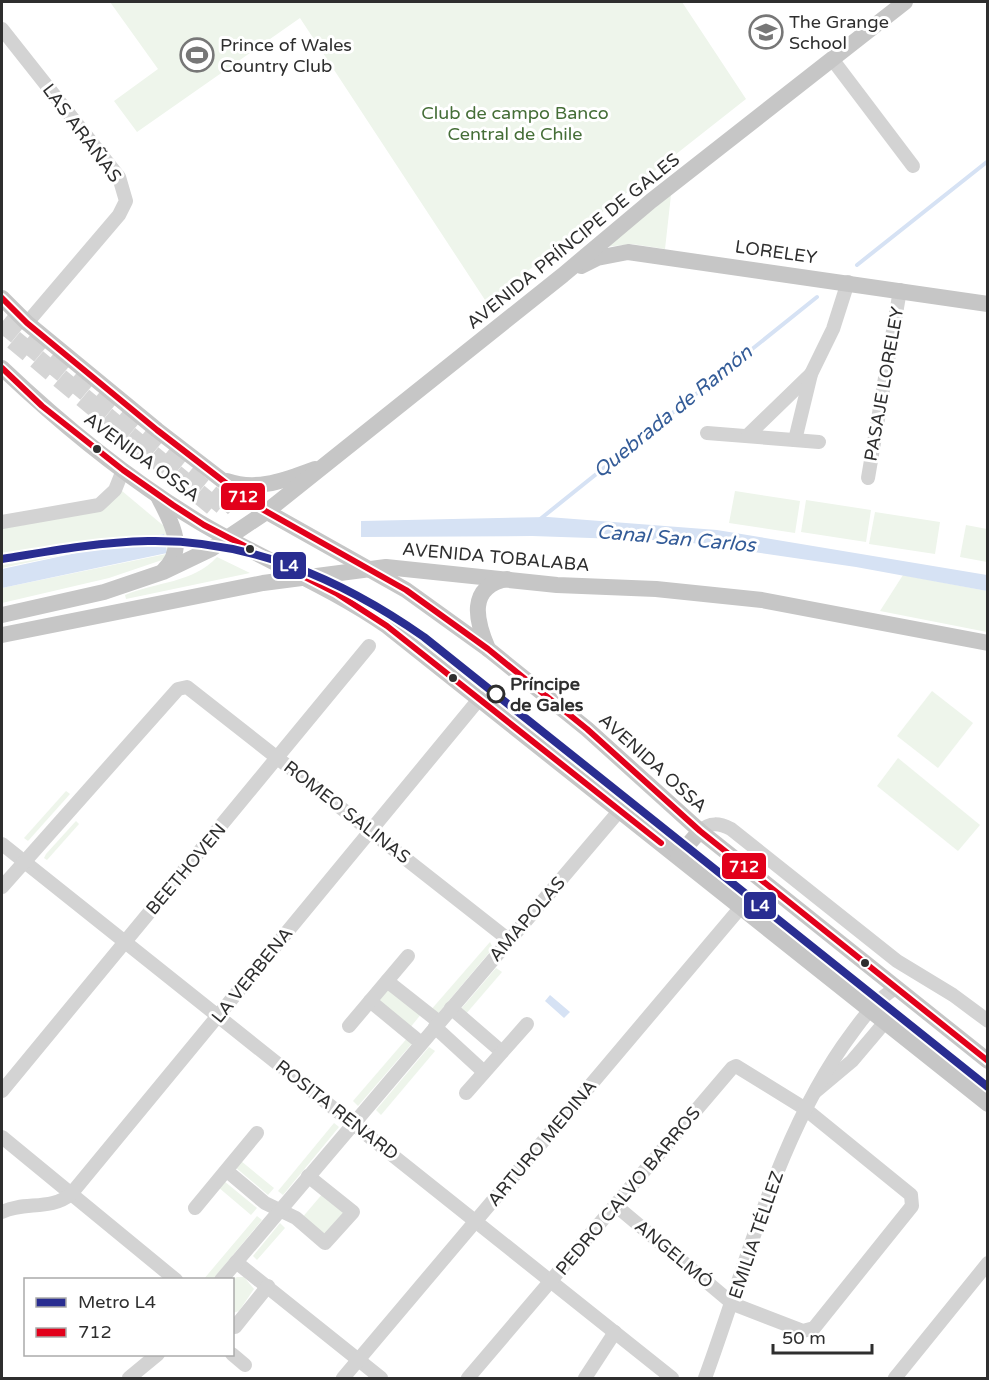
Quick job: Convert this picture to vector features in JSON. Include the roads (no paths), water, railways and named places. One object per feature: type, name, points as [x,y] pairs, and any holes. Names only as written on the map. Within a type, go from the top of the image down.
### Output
[{"type":"main road","name":"AVENIDA PRÍNCIPE DE GALES","points":[[266,512],[563,275],[651,201],[905,2]]},
{"type":"main road","name":"LORELEY","points":[[563,275],[597,258],[628,252],[987,304]]},
{"type":"main road","name":"AVENIDA OSSA","points":[[2,298],[27,323],[214,476],[266,512],[369,567],[421,600],[488,650],[587,729],[700,831],[987,1061]]},
{"type":"main road","name":"AVENIDA OSSA","points":[[2,368],[42,406],[158,495],[229,538],[306,577],[387,626],[987,1104]]},
{"type":"main road","points":[[214,476],[250,486],[267,484],[328,464]]},
{"type":"main road","points":[[158,495],[177,543],[174,558],[163,572]]},
{"type":"main road","points":[[2,615],[104,592],[163,572],[229,538],[266,512]]},
{"type":"main road","name":"AVENIDA TOBALABA","points":[[2,635],[165,601],[369,567],[400,567],[508,579],[762,600],[987,643]]},
{"type":"main road","points":[[488,650],[479,624],[480,596],[494,583],[508,579]]},
{"type":"main road","points":[[678,856],[700,831]]},
{"type":"street","name":"LAS ARAÑAS","points":[[2,29],[119,177],[126,201],[119,215],[27,323]]},
{"type":"street","points":[[832,59],[913,166]]},
{"type":"street","points":[[795,440],[811,374],[832,329],[846,282]]},
{"type":"street","name":"PASAJE LORELEY","points":[[868,478],[900,290]]},
{"type":"street","points":[[748,435],[811,374]]},
{"type":"street","points":[[707,433],[819,442]]},
{"type":"street","points":[[2,522],[91,508],[107,500],[115,490],[123,470]]},
{"type":"street","name":"BEETHOVEN","points":[[2,1091],[369,646]]},
{"type":"street","name":"ROMEO SALINAS","points":[[24,862],[174,693],[183,687],[190,688],[509,940]]},
{"type":"street","name":"LA VERBENA","points":[[2,1212],[18,1206],[55,1204],[71,1194],[480,698]]},
{"type":"street","name":"AMAPOLAS","points":[[223,1278],[620,810]]},
{"type":"street","name":"AVENIDA OSSA","points":[[700,831],[707,826],[718,824],[731,829],[897,961],[954,995],[987,1021]]},
{"type":"street","name":"ROSITA RENARD","points":[[2,844],[552,1280],[672,1378]]},
{"type":"street","points":[[2,887],[24,862]]},
{"type":"street","name":"ARTURO MEDINA","points":[[343,1378],[741,907]]},
{"type":"street","points":[[348,1026],[408,956]]},
{"type":"street","points":[[387,981],[437,1025],[484,1072]]},
{"type":"street","name":"EMILIA TÉLLEZ","points":[[705,1378],[781,1163],[804,1108],[829,1064],[870,1010],[896,988]]},
{"type":"street","points":[[370,1001],[421,1043]]},
{"type":"street","points":[[451,1008],[502,1052]]},
{"type":"street","name":"EMILIA TÉLLEZ","points":[[813,1093],[852,1061],[885,1022]]},
{"type":"street","points":[[466,1093],[527,1024]]},
{"type":"street","name":"PEDRO CALVO BARROS","points":[[468,1378],[736,1066],[804,1108]]},
{"type":"street","name":"ANGELMÓ","points":[[615,1205],[733,1304],[803,1331],[814,1328],[912,1206],[911,1195],[804,1108]]},
{"type":"street","points":[[195,1208],[257,1133]]},
{"type":"street","points":[[2,1137],[174,1278]]},
{"type":"street","points":[[227,1171],[265,1203],[296,1218],[325,1243],[353,1212],[308,1176]]},
{"type":"street","points":[[236,1262],[381,1378]]},
{"type":"street","points":[[895,1378],[987,1263]]},
{"type":"street","points":[[234,1329],[268,1286]]},
{"type":"street","points":[[585,1378],[615,1332]]},
{"type":"street","points":[[129,1378],[156,1356]]},
{"type":"street","points":[[234,1356],[245,1365]]},
{"type":"water","name":"Canal San Carlos","points":[[548,517],[717,530],[987,575],[987,591],[856,567],[679,541],[532,536],[361,537],[361,521]]},
{"type":"water","points":[[164,534],[167,553],[2,588],[2,569]]},
{"type":"water","points":[[550,995],[570,1012],[564,1018],[545,1001]]},
{"type":"waterway","name":"Quebrada de Ramón","points":[[857,265],[988,161]]},
{"type":"waterway","name":"Quebrada de Ramón","points":[[539,520],[817,297]]},
{"type":"tunnel","points":[[2,322],[223,505],[218,510],[2,330]]},
{"type":"metro line","name":"L4","points":[[2,559],[111,543],[186,542],[258,555],[293,566],[360,597],[424,637],[988,1087]]},
{"type":"place","name":"The Grange School","points":[[766,32]]},
{"type":"place","name":"Prince of Wales Country Club","points":[[197,55]]},
{"type":"place","name":"Príncipe de Gales","points":[[496,694]]},
{"type":"park label","name":"Club de campo Banco Central de Chile","points":[[515,123]]}]
